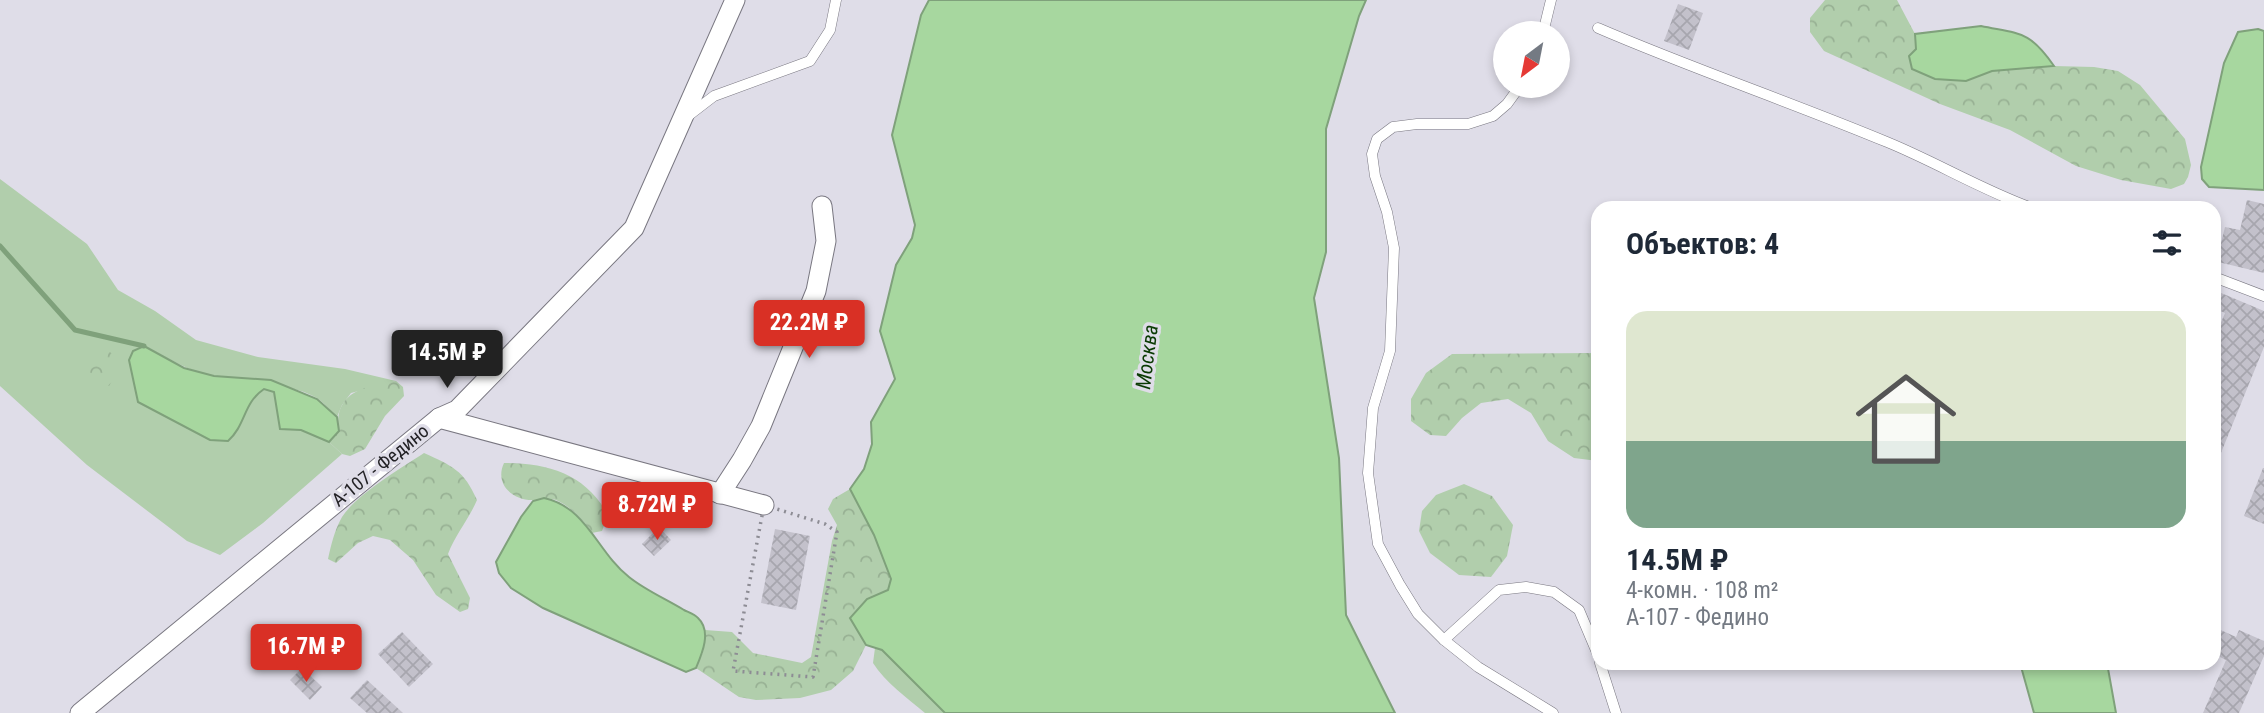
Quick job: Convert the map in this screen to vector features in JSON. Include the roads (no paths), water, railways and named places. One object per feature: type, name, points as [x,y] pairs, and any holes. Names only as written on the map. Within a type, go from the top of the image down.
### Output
[{"type":"street","name":"А-107 - Федино","points":[[80,713],[439,418],[457,410],[634,228],[736,0]]},
{"type":"street","points":[[720,494],[761,426],[816,291],[826,241],[822,206]]},
{"type":"street","points":[[439,418],[764,505]]},
{"type":"lane","points":[[682,120],[714,96],[810,61],[830,30],[836,0]]},
{"type":"lane","points":[[1546,21],[1551,0]]},
{"type":"lane","points":[[1598,29],[1680,64],[1794,104],[1891,143],[2017,201]]},
{"type":"lane","points":[[1511,98],[1493,116],[1468,124],[1393,127],[1377,139],[1372,154],[1375,176],[1387,212],[1394,248],[1390,351],[1373,408],[1368,472],[1378,544],[1418,614],[1444,640],[1478,667],[1553,713]]},
{"type":"lane","points":[[2221,280],[2264,296]]},
{"type":"lane","points":[[1444,640],[1499,590],[1526,587],[1554,592],[1578,610],[1591,639]]},
{"type":"lane","points":[[1603,670],[1616,713]]},
{"type":"water","name":"Москва","points":[[929,0],[1366,0],[1326,129],[1326,252],[1314,298],[1339,458],[1346,615],[1395,713],[945,713],[882,650],[866,645],[850,618],[867,599],[888,590],[891,579],[874,535],[850,489],[864,469],[872,444],[871,422],[895,379],[880,331],[896,265],[912,238],[915,225],[892,135],[921,15]]},
{"type":"water","points":[[1981,26],[2023,36],[2038,46],[2054,66],[1992,71],[1966,81],[1935,79],[1912,69],[1909,56],[1916,49],[1915,34]]},
{"type":"water","points":[[2258,29],[2264,31],[2264,190],[2209,187],[2202,179],[2201,167],[2224,63],[2238,32]]},
{"type":"water","points":[[144,346],[184,368],[214,376],[271,380],[317,399],[337,417],[339,431],[329,442],[301,430],[280,429],[274,392],[264,389],[252,401],[228,441],[210,440],[138,402],[129,360],[133,351]]},
{"type":"water","points":[[544,498],[559,503],[581,520],[629,577],[698,618],[705,636],[696,668],[686,672],[543,608],[511,588],[499,573],[496,562],[533,501]]},
{"type":"water","points":[[2022,670],[2108,670],[2116,713],[2034,713]]},
{"type":"waterway","points":[[0,246],[75,330],[144,346]]}]
